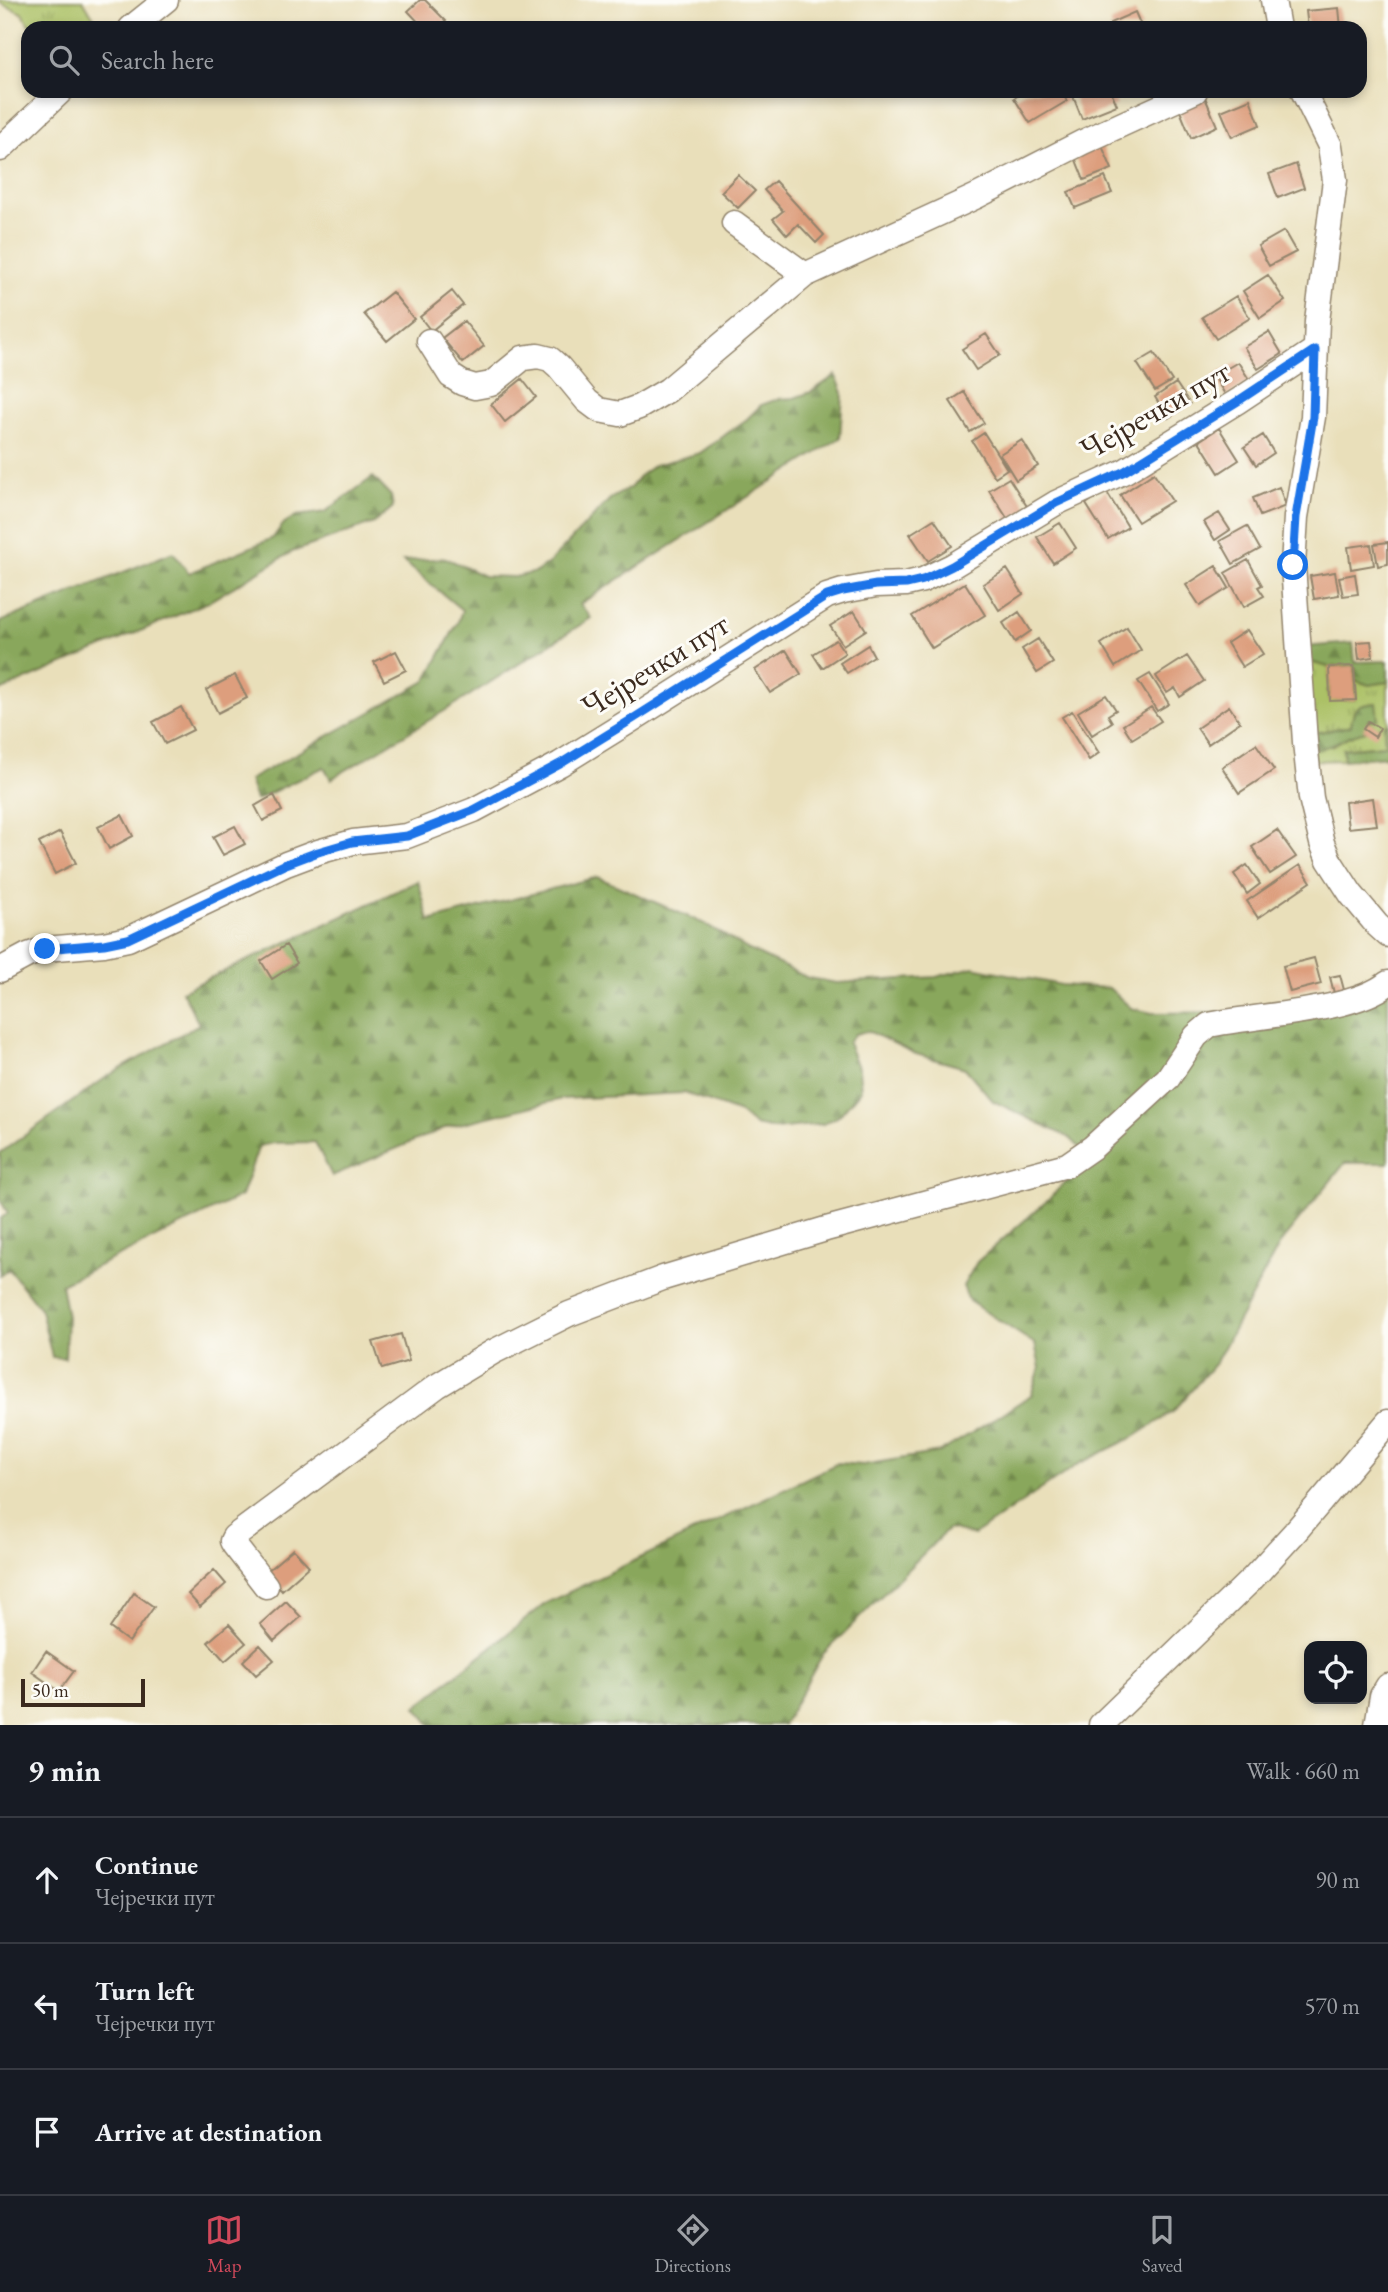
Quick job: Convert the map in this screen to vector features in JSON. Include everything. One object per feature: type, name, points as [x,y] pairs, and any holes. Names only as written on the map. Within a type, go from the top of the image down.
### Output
[{"type":"street","points":[[140,21],[166,0]]},
{"type":"street","points":[[1273,0],[1277,21]]},
{"type":"street","points":[[0,149],[54,98]]},
{"type":"street","points":[[429,341],[451,376],[463,383],[475,387],[491,384],[523,358],[538,356],[550,359],[587,401],[599,410],[620,414],[639,407],[668,390],[806,275],[1180,98]]},
{"type":"street","points":[[1307,98],[1331,146],[1335,180],[1321,278],[1313,417],[1296,517],[1293,565],[1299,671],[1311,798],[1322,843],[1338,876],[1388,935]]},
{"type":"street","points":[[734,223],[806,275]]},
{"type":"street","name":"Чејречки пут","points":[[0,970],[45,949],[128,939],[286,864],[318,852],[352,842],[407,836],[474,810],[560,764],[827,596],[876,585],[906,584],[923,580],[952,566],[1056,503],[1125,471],[1315,350]]},
{"type":"street","points":[[266,1586],[234,1546],[234,1537],[438,1387],[493,1352],[569,1314],[663,1278],[839,1226],[1067,1166],[1099,1141],[1168,1078],[1196,1036],[1209,1026],[1344,1002],[1378,990],[1388,982]]},
{"type":"street","points":[[1101,1725],[1252,1578],[1295,1532],[1388,1422]]},
{"type":"street","points":[[1377,1725],[1382,1696],[1388,1686]]},
{"type":"green space","points":[[0,0],[83,0],[96,21],[27,21],[22,13],[0,3]]},
{"type":"green space","points":[[836,375],[843,393],[840,438],[580,604],[591,618],[456,704],[331,779],[324,767],[256,800],[249,780],[426,681],[462,610],[403,561],[446,558],[484,576],[515,577],[536,572],[550,562],[610,499],[631,487],[655,465],[700,453],[747,419],[761,405],[811,392]]},
{"type":"green space","points":[[373,477],[391,496],[393,507],[374,523],[292,552],[208,602],[0,691],[0,622],[173,552],[189,573],[273,538],[283,524],[296,516],[325,512]]},
{"type":"green space","points":[[1353,643],[1355,662],[1388,661],[1388,682],[1369,685],[1355,680],[1354,666],[1329,667],[1306,661],[1304,647]]},
{"type":"green space","points":[[1306,661],[1329,667],[1330,700],[1356,700],[1355,680],[1369,685],[1388,682],[1385,745],[1343,749],[1344,760],[1313,761]],"holes":[[[1376,703],[1363,729],[1365,731],[1354,733],[1332,746],[1314,733],[1352,726]]]},
{"type":"green space","points":[[1376,703],[1378,719],[1368,721],[1366,731],[1316,750],[1314,733],[1351,726],[1357,708]]},
{"type":"green space","points":[[1388,724],[1388,756],[1344,760],[1343,749],[1385,745],[1384,725]]},
{"type":"green space","points":[[597,877],[705,924],[749,950],[808,978],[837,983],[936,977],[973,967],[1061,985],[1109,988],[1131,1008],[1152,1013],[1240,1012],[1342,998],[1388,972],[1388,1163],[1345,1163],[1281,1242],[1216,1362],[1173,1412],[1134,1437],[1080,1463],[974,1535],[948,1529],[823,1654],[783,1725],[431,1725],[416,1707],[546,1603],[838,1463],[863,1465],[940,1452],[1031,1395],[1040,1368],[1035,1344],[969,1301],[963,1286],[977,1262],[1049,1199],[1089,1157],[1070,1138],[993,1101],[965,1068],[916,1054],[868,1031],[855,1034],[848,1043],[859,1070],[861,1090],[839,1116],[823,1124],[775,1129],[754,1125],[740,1113],[685,1093],[562,1099],[447,1127],[332,1176],[315,1142],[259,1146],[241,1196],[61,1284],[67,1317],[65,1358],[52,1357],[41,1310],[9,1269],[0,1275],[0,1219],[8,1213],[0,1200],[0,1153],[108,1076],[199,1024],[182,991],[418,881],[429,921]]},
{"type":"building","points":[[420,0],[425,0],[446,21],[417,21],[408,11]]},
{"type":"building","points":[[1339,8],[1340,21],[1307,21],[1306,11]]},
{"type":"building","points":[[1135,12],[1139,21],[1115,21]]},
{"type":"building","points":[[1014,98],[1065,98],[1067,101],[1030,123]]},
{"type":"building","points":[[1074,98],[1114,98],[1117,105],[1082,119]]},
{"type":"building","points":[[1197,98],[1205,98],[1217,126],[1191,138],[1178,106]]},
{"type":"building","points":[[1250,99],[1260,125],[1232,137],[1221,111]]},
{"type":"building","points":[[1099,139],[1112,169],[1084,180],[1072,150]]},
{"type":"building","points":[[1296,164],[1304,188],[1278,198],[1269,174]]},
{"type":"building","points":[[738,175],[755,191],[738,208],[721,192]]},
{"type":"building","points":[[1105,177],[1112,193],[1075,208],[1068,192]]},
{"type":"building","points":[[775,181],[824,235],[816,243],[798,224],[787,235],[773,219],[783,211],[764,190]]},
{"type":"building","points":[[1284,231],[1296,252],[1269,266],[1258,246]]},
{"type":"building","points":[[1268,275],[1285,301],[1260,318],[1243,291]]},
{"type":"building","points":[[452,291],[463,305],[431,331],[420,317]]},
{"type":"building","points":[[392,292],[414,319],[387,341],[364,314]]},
{"type":"building","points":[[1236,296],[1250,318],[1216,339],[1202,317]]},
{"type":"building","points":[[464,321],[484,346],[463,363],[442,338]]},
{"type":"building","points":[[1269,332],[1282,354],[1258,369],[1244,347]]},
{"type":"building","points":[[986,334],[1000,355],[976,370],[962,349]]},
{"type":"building","points":[[1154,353],[1172,381],[1155,391],[1137,363]]},
{"type":"building","points":[[1238,362],[1250,381],[1226,396],[1214,376]]},
{"type":"building","points":[[522,379],[536,397],[505,422],[491,404]]},
{"type":"building","points":[[1176,383],[1190,404],[1168,418],[1155,397]]},
{"type":"building","points":[[964,392],[984,423],[970,432],[950,401]]},
{"type":"building","points":[[1219,428],[1239,460],[1219,473],[1199,441]]},
{"type":"building","points":[[984,433],[1007,469],[995,477],[972,441]]},
{"type":"building","points":[[1263,435],[1274,453],[1256,465],[1244,447]]},
{"type":"building","points":[[1022,440],[1038,466],[1016,480],[1000,454]]},
{"type":"building","points":[[1154,473],[1172,501],[1138,522],[1120,495]]},
{"type":"building","points":[[1009,478],[1028,508],[1009,521],[989,490]]},
{"type":"building","points":[[1279,487],[1286,506],[1260,516],[1253,498]]},
{"type":"building","points":[[1106,491],[1128,527],[1108,539],[1086,504]]},
{"type":"building","points":[[1219,513],[1230,530],[1215,540],[1204,522]]},
{"type":"building","points":[[934,519],[952,546],[928,561],[910,534]]},
{"type":"building","points":[[1060,523],[1076,548],[1053,563],[1037,537]]},
{"type":"building","points":[[1247,526],[1260,549],[1233,564],[1220,541]]},
{"type":"building","points":[[1388,542],[1388,564],[1378,566],[1374,544]]},
{"type":"building","points":[[1371,544],[1374,565],[1351,569],[1348,547]]},
{"type":"building","points":[[1248,560],[1262,585],[1258,587],[1264,596],[1244,607],[1225,573]]},
{"type":"building","points":[[1216,566],[1229,588],[1200,606],[1186,585]]},
{"type":"building","points":[[1007,569],[1023,594],[999,610],[983,584]]},
{"type":"building","points":[[1335,572],[1339,595],[1314,599],[1310,576]]},
{"type":"building","points":[[1355,574],[1358,594],[1343,596],[1339,577]]},
{"type":"building","points":[[965,583],[985,615],[932,648],[912,616]]},
{"type":"building","points":[[854,611],[866,630],[843,645],[830,626]]},
{"type":"building","points":[[1019,612],[1031,631],[1015,642],[1003,623]]},
{"type":"building","points":[[1127,627],[1141,650],[1115,667],[1101,644]]},
{"type":"building","points":[[1247,630],[1263,654],[1242,667],[1227,643]]},
{"type":"building","points":[[1038,639],[1053,663],[1037,673],[1022,649]]},
{"type":"building","points":[[836,640],[845,653],[822,668],[813,654]]},
{"type":"building","points":[[1371,641],[1373,657],[1359,659],[1357,642]]},
{"type":"building","points":[[868,645],[874,656],[847,673],[840,663]]},
{"type":"building","points":[[786,650],[801,674],[770,693],[755,670]]},
{"type":"building","points":[[396,651],[406,670],[384,681],[374,662]]},
{"type":"building","points":[[1187,656],[1204,681],[1180,697],[1175,688],[1167,693],[1156,676]]},
{"type":"building","points":[[1354,666],[1356,700],[1330,701],[1329,667]]},
{"type":"building","points":[[1150,674],[1169,704],[1157,711],[1138,681]]},
{"type":"building","points":[[235,675],[247,698],[218,713],[206,690]]},
{"type":"building","points":[[1106,695],[1116,710],[1108,715],[1112,722],[1092,735],[1078,712]]},
{"type":"building","points":[[1229,706],[1240,722],[1208,744],[1197,728]]},
{"type":"building","points":[[181,707],[193,730],[165,744],[153,722]]},
{"type":"building","points":[[1151,707],[1161,721],[1132,739],[1123,725]]},
{"type":"building","points":[[1072,711],[1099,753],[1089,760],[1062,717]]},
{"type":"building","points":[[1368,721],[1380,728],[1375,737],[1363,729]]},
{"type":"building","points":[[1256,744],[1274,770],[1239,793],[1222,767]]},
{"type":"building","points":[[274,795],[282,811],[263,821],[255,806]]},
{"type":"building","points":[[1373,798],[1377,825],[1348,828],[1345,802]]},
{"type":"building","points":[[122,815],[133,836],[109,849],[98,827]]},
{"type":"building","points":[[235,826],[245,844],[223,855],[213,837]]},
{"type":"building","points":[[1277,830],[1296,857],[1270,874],[1252,847]]},
{"type":"building","points":[[60,832],[76,863],[55,874],[39,843]]},
{"type":"building","points":[[1247,865],[1260,884],[1247,894],[1234,874]]},
{"type":"building","points":[[1300,865],[1311,882],[1258,918],[1247,901]]},
{"type":"building","points":[[286,945],[297,963],[272,979],[261,961]]},
{"type":"building","points":[[1314,958],[1321,984],[1290,992],[1283,966]]},
{"type":"building","points":[[1340,975],[1344,990],[1334,993],[1330,977]]},
{"type":"building","points":[[401,1334],[409,1361],[382,1369],[373,1342]]},
{"type":"building","points":[[293,1549],[309,1566],[282,1590],[266,1572]]},
{"type":"building","points":[[214,1570],[226,1584],[200,1607],[188,1594]]},
{"type":"building","points":[[134,1593],[154,1607],[129,1642],[110,1628]]},
{"type":"building","points":[[286,1601],[301,1617],[274,1641],[260,1624]]},
{"type":"building","points":[[229,1624],[246,1643],[225,1661],[208,1642]]},
{"type":"building","points":[[260,1645],[274,1660],[256,1675],[243,1661]]},
{"type":"building","points":[[46,1651],[74,1671],[59,1691],[32,1672]]},
{"type":"route","points":[[45,949],[128,939],[286,864],[318,852],[352,842],[407,836],[474,810],[560,764],[827,596],[876,585],[906,584],[923,580],[952,566],[1056,503],[1125,471],[1315,350],[1313,417],[1296,517],[1293,565]]}]
